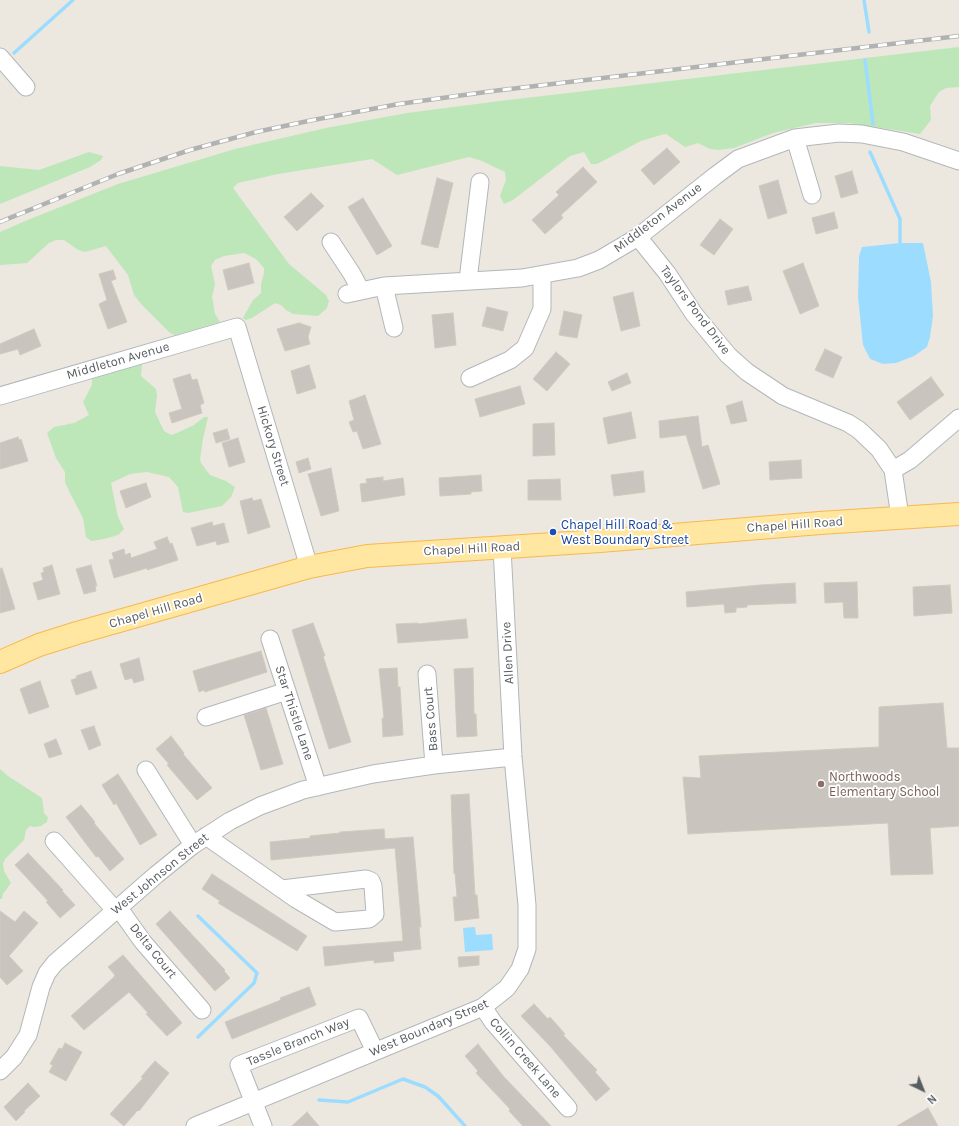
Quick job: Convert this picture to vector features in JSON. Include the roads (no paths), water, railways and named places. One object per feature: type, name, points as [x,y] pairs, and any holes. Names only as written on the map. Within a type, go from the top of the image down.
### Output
[{"type":"main road","name":"Chapel Hill Road","points":[[0,662],[54,640],[309,567],[378,555],[502,548],[900,517],[959,514]]},
{"type":"street","points":[[0,57],[26,88]]},
{"type":"street","name":"Middleton Avenue","points":[[331,242],[352,274],[354,292],[384,286],[522,278],[578,268],[599,260],[638,237],[715,176],[738,160],[795,138],[839,133],[862,134],[903,142],[959,161]]},
{"type":"street","points":[[795,138],[812,195]]},
{"type":"street","points":[[468,280],[480,182]]},
{"type":"street","name":"Taylors Pond Drive","points":[[638,237],[667,273],[694,314],[728,356],[747,372],[784,396],[839,419],[859,430],[879,449],[892,470],[900,517]]},
{"type":"street","points":[[470,378],[510,360],[525,348],[542,309],[542,275]]},
{"type":"street","points":[[384,286],[394,328]]},
{"type":"street","name":"Middleton Avenue","points":[[0,396],[236,327]]},
{"type":"street","name":"Hickory Street","points":[[236,327],[240,335],[309,567]]},
{"type":"street","points":[[892,470],[910,460],[959,418]]},
{"type":"street","name":"Allen Drive","points":[[502,548],[513,758]]},
{"type":"street","name":"Star Thistle Lane","points":[[270,639],[318,786]]},
{"type":"street","name":"Bass Court","points":[[427,674],[434,765]]},
{"type":"street","points":[[206,716],[287,691]]},
{"type":"street","name":"West Johnson Street","points":[[0,1071],[14,1057],[28,1035],[41,987],[55,963],[115,910],[200,840],[230,821],[260,806],[318,786],[373,774],[434,765],[513,758]]},
{"type":"street","name":"West Boundary Street","points":[[195,1126],[483,1007],[499,996],[513,981],[524,960],[527,949],[528,934],[524,855],[513,758]]},
{"type":"street","points":[[146,770],[200,840],[335,922],[369,918],[375,914],[373,886],[371,881],[366,879],[282,889]]},
{"type":"street","name":"Delta Court","points":[[54,841],[115,910],[123,914],[143,942],[202,1010]]},
{"type":"street","name":"Collin Creek Lane","points":[[483,1007],[493,1022],[568,1108]]},
{"type":"street","name":"Tassle Branch Way","points":[[253,1103],[239,1065],[359,1018],[375,1051]]},
{"type":"street","points":[[253,1103],[263,1126]]},
{"type":"water","points":[[900,243],[923,243],[931,282],[933,316],[927,347],[914,356],[896,363],[883,364],[870,359],[863,345],[858,297],[859,256],[862,247]]},
{"type":"water","points":[[475,927],[476,935],[492,934],[493,950],[465,952],[463,928]]},
{"type":"waterway","points":[[14,53],[73,0]]},
{"type":"waterway","points":[[864,0],[869,32]]},
{"type":"waterway","points":[[865,60],[873,124]]},
{"type":"waterway","points":[[870,152],[900,219],[900,243]]},
{"type":"waterway","points":[[198,916],[257,973],[254,983],[198,1037]]},
{"type":"waterway","points":[[319,1100],[348,1102],[403,1079],[425,1087],[438,1096],[465,1126]]},
{"type":"railway","points":[[0,222],[118,174],[190,150],[256,132],[313,120],[399,104],[493,91],[959,36]]},
{"type":"place","name":"Chapel Hill Road & West Boundary Street","points":[[553,532]]},
{"type":"place","name":"Northwoods Elementary School","points":[[821,784]]}]
